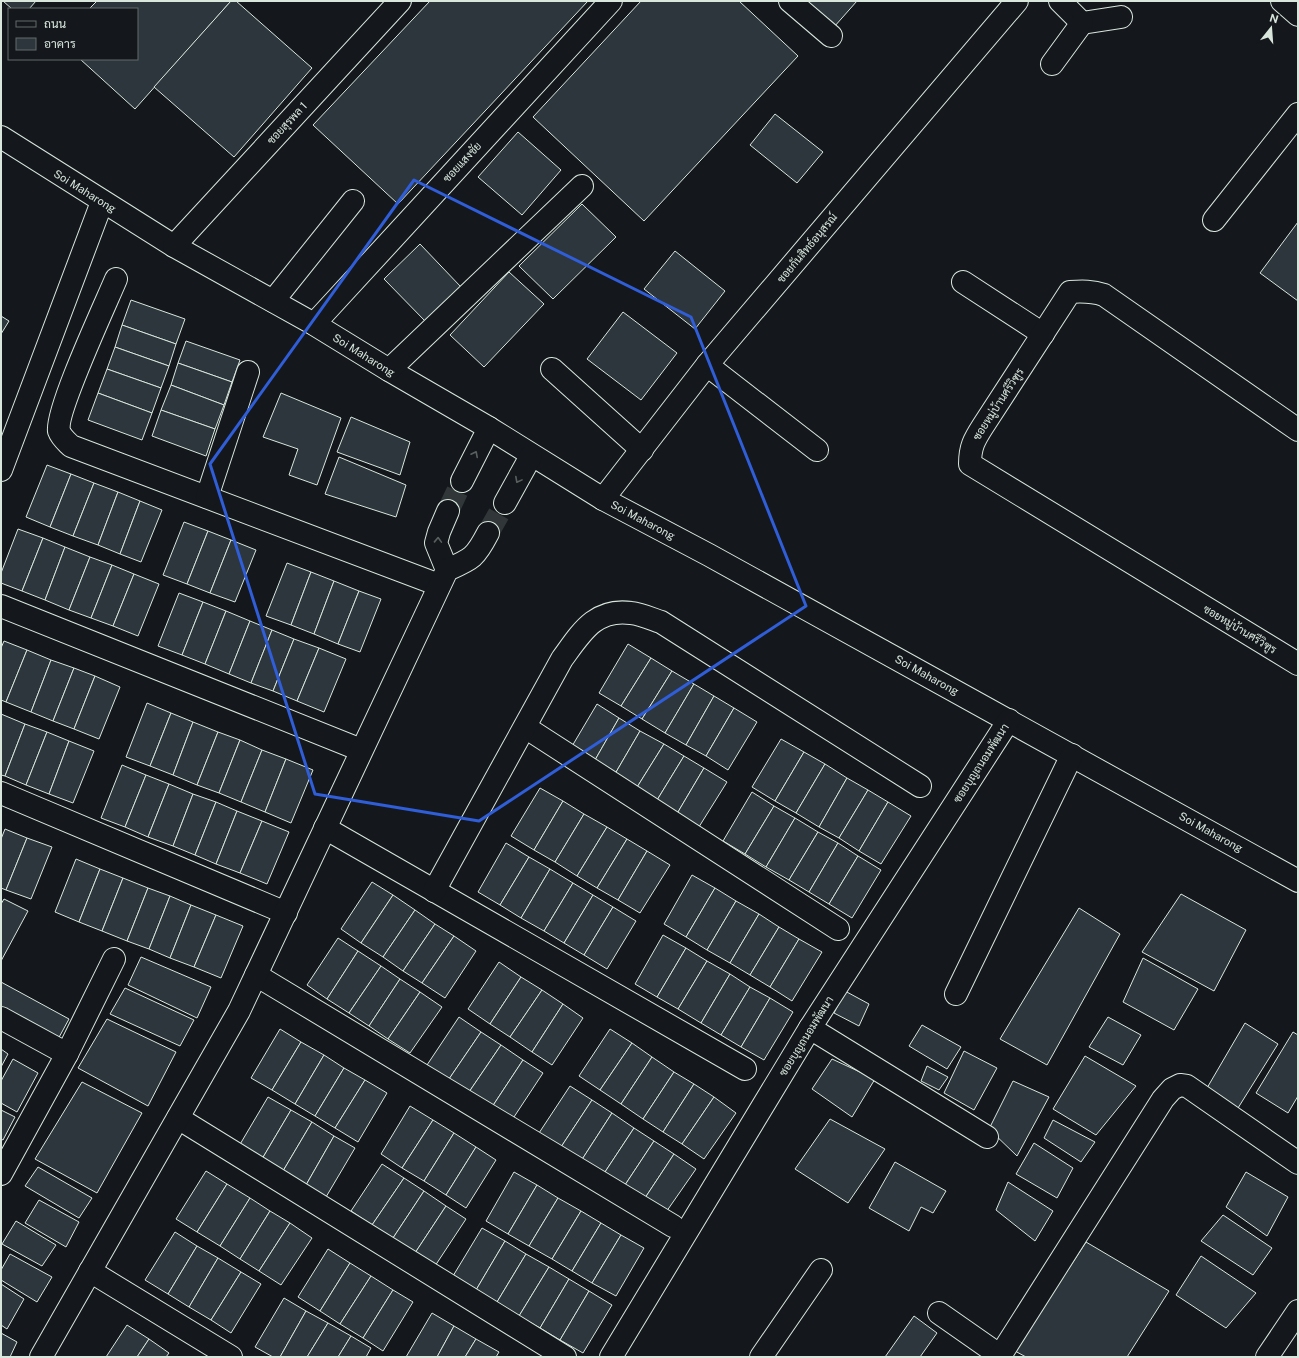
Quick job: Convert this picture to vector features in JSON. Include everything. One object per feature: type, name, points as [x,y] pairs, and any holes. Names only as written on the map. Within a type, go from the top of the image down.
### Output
[{"type":"street","name":"ซอยสุรพล 1","points":[[174,246],[400,1]]},
{"type":"street","name":"ซอยแสงชัย","points":[[314,324],[611,1]]},
{"type":"street","points":[[790,1],[831,36]]},
{"type":"street","name":"ซอยกันสิทธ์อนุสรณ์","points":[[603,499],[707,365],[1017,1]]},
{"type":"street","points":[[1060,1],[1082,24]]},
{"type":"street","points":[[1282,1],[1298,15]]},
{"type":"street","points":[[1052,64],[1082,24],[1121,17]]},
{"type":"street","points":[[1214,220],[1298,114]]},
{"type":"street","name":"Soi Maharong","points":[[1,137],[174,246],[314,324],[389,370],[489,428],[530,456],[603,499],[709,555],[1298,881]]},
{"type":"street","points":[[389,370],[582,186]]},
{"type":"street","points":[[273,301],[353,201]]},
{"type":"street","points":[[1,470],[102,202]]},
{"type":"street","points":[[116,279],[65,401],[59,430],[61,436],[71,446],[207,498],[443,578]]},
{"type":"street","points":[[963,282],[1043,334]]},
{"type":"street","name":"ซอยหมู่บ้านศรีวิฑูร","points":[[1298,430],[1104,295],[1093,291],[1070,292],[977,435],[971,446],[970,464],[1298,664]]},
{"type":"street","points":[[707,365],[817,450]]},
{"type":"street","points":[[552,369],[642,450]]},
{"type":"street","points":[[207,498],[248,372]]},
{"type":"street","points":[[462,481],[489,428]]},
{"type":"street","points":[[505,503],[530,456]]},
{"type":"street","points":[[443,578],[436,543],[438,532],[448,510]]},
{"type":"street","points":[[41,1357],[239,1011],[443,578],[471,559],[479,551],[488,533]]},
{"type":"street","points":[[1,606],[361,750]]},
{"type":"street","points":[[434,891],[562,659],[585,627],[608,613],[632,613],[661,622],[920,786]]},
{"type":"street","name":"ซอยบุญถนอมพัฒนา","points":[[614,1356],[810,1028],[1009,720]]},
{"type":"street","points":[[525,727],[838,929]]},
{"type":"street","points":[[956,994],[1072,755]]},
{"type":"street","points":[[1,793],[286,913]]},
{"type":"street","points":[[325,828],[745,1069]]},
{"type":"street","points":[[1,1174],[67,1054],[114,959]]},
{"type":"street","points":[[256,976],[673,1226]]},
{"type":"street","points":[[1,1018],[67,1054]]},
{"type":"street","points":[[810,1028],[987,1137]]},
{"type":"street","points":[[939,1313],[1001,1357],[1163,1099],[1172,1089],[1180,1085],[1187,1086],[1298,1163]]},
{"type":"street","points":[[178,1118],[565,1357]]},
{"type":"street","points":[[761,1357],[821,1270]]},
{"type":"street","points":[[90,1271],[231,1357]]},
{"type":"street","points":[[1268,1357],[1298,1311]]},
{"type":"highlighted area","points":[[414,180],[691,317],[806,606],[479,821],[315,794],[210,464]]},
{"type":"building","points":[[3,1],[36,1],[30,8],[11,8]]},
{"type":"building","points":[[97,1],[231,1],[135,109],[81,60],[138,60],[138,8],[90,8]]},
{"type":"building","points":[[231,1],[236,1],[312,68],[234,157],[154,87]]},
{"type":"building","points":[[430,1],[588,1],[398,204],[313,125]]},
{"type":"building","points":[[641,1],[739,1],[798,56],[644,221],[533,117]]},
{"type":"building","points":[[805,1],[857,1],[834,27]]},
{"type":"building","points":[[775,114],[823,152],[797,183],[750,145]]},
{"type":"building","points":[[518,132],[561,170],[522,215],[478,177]]},
{"type":"building","points":[[582,204],[616,237],[553,299],[519,266]]},
{"type":"building","points":[[1298,222],[1298,301],[1260,273]]},
{"type":"building","points":[[420,244],[461,287],[426,322],[384,279]]},
{"type":"building","points":[[675,251],[725,291],[695,329],[644,289]]},
{"type":"building","points":[[509,272],[544,304],[484,367],[450,335]]},
{"type":"building","points":[[131,300],[185,319],[176,344],[122,325]]},
{"type":"building","points":[[623,312],[677,353],[641,400],[587,359]]},
{"type":"building","points":[[1,316],[9,321],[1,334]]},
{"type":"building","points":[[122,325],[176,344],[169,366],[115,347]]},
{"type":"building","points":[[186,341],[240,360],[232,382],[178,363]]},
{"type":"building","points":[[115,347],[169,366],[161,388],[107,369]]},
{"type":"building","points":[[178,363],[232,382],[224,405],[171,385]]},
{"type":"building","points":[[107,369],[161,388],[152,413],[98,393]]},
{"type":"building","points":[[171,385],[224,405],[215,429],[161,410]]},
{"type":"building","points":[[98,393],[152,413],[142,440],[88,420]]},
{"type":"building","points":[[281,393],[341,418],[317,485],[289,475],[298,449],[263,437]]},
{"type":"building","points":[[161,410],[215,429],[206,456],[152,436]]},
{"type":"building","points":[[351,417],[410,442],[400,475],[337,452]]},
{"type":"building","points":[[339,457],[406,485],[396,517],[325,494]]},
{"type":"building","points":[[47,465],[71,474],[50,527],[26,517]]},
{"type":"building","points":[[71,474],[94,483],[73,536],[50,527]]},
{"type":"building","points":[[94,483],[118,492],[98,545],[73,536]]},
{"type":"building","points":[[118,492],[140,501],[120,554],[98,545]]},
{"type":"building","points":[[140,501],[162,510],[141,562],[120,554]]},
{"type":"building","points":[[184,522],[208,531],[187,584],[163,575]]},
{"type":"building","points":[[18,529],[43,538],[22,591],[1,583],[1,573]]},
{"type":"building","points":[[208,531],[231,540],[210,593],[187,584]]},
{"type":"building","points":[[43,538],[65,547],[45,600],[22,591]]},
{"type":"building","points":[[231,540],[256,550],[235,602],[210,593]]},
{"type":"building","points":[[65,547],[90,557],[69,610],[45,600]]},
{"type":"building","points":[[90,557],[112,565],[91,618],[69,610]]},
{"type":"building","points":[[287,563],[311,572],[291,625],[266,616]]},
{"type":"building","points":[[112,565],[134,574],[113,626],[91,618]]},
{"type":"building","points":[[311,572],[334,581],[314,634],[291,625]]},
{"type":"building","points":[[134,574],[159,584],[138,636],[113,626]]},
{"type":"building","points":[[334,581],[359,591],[338,644],[314,634]]},
{"type":"building","points":[[359,591],[381,599],[360,652],[338,644]]},
{"type":"building","points":[[179,593],[203,602],[182,655],[158,646]]},
{"type":"building","points":[[203,602],[226,611],[205,664],[182,655]]},
{"type":"building","points":[[226,611],[250,621],[229,674],[205,664]]},
{"type":"building","points":[[250,621],[272,630],[251,683],[229,674]]},
{"type":"building","points":[[272,630],[294,639],[273,691],[251,683]]},
{"type":"building","points":[[294,639],[319,648],[297,701],[273,691]]},
{"type":"building","points":[[4,641],[27,650],[6,702],[1,700],[1,648]]},
{"type":"building","points":[[628,644],[651,658],[621,706],[599,693]]},
{"type":"building","points":[[319,648],[346,659],[324,712],[297,701]]},
{"type":"building","points":[[27,650],[51,660],[31,712],[6,702]]},
{"type":"building","points":[[651,658],[672,671],[642,719],[621,706]]},
{"type":"building","points":[[51,660],[74,668],[53,721],[31,712]]},
{"type":"building","points":[[74,668],[95,676],[74,729],[53,721]]},
{"type":"building","points":[[672,671],[694,684],[665,733],[642,719]]},
{"type":"building","points":[[95,676],[120,687],[99,739],[74,729]]},
{"type":"building","points":[[694,684],[714,696],[686,745],[665,733]]},
{"type":"building","points":[[714,696],[734,708],[706,756],[686,745]]},
{"type":"building","points":[[147,703],[171,713],[150,766],[126,757]]},
{"type":"building","points":[[597,704],[619,718],[591,767],[568,753]]},
{"type":"building","points":[[734,708],[757,722],[728,770],[706,756]]},
{"type":"building","points":[[171,713],[193,722],[173,775],[150,766]]},
{"type":"building","points":[[1,714],[25,724],[5,776],[1,775]]},
{"type":"building","points":[[619,718],[640,731],[612,779],[591,767]]},
{"type":"building","points":[[193,722],[218,732],[197,785],[173,775]]},
{"type":"building","points":[[25,724],[47,732],[26,785],[5,776]]},
{"type":"building","points":[[640,731],[664,744],[634,792],[612,779]]},
{"type":"building","points":[[47,732],[69,741],[49,794],[26,785]]},
{"type":"building","points":[[218,732],[240,740],[219,793],[197,785]]},
{"type":"building","points":[[781,739],[804,752],[775,801],[752,787]]},
{"type":"building","points":[[240,740],[262,750],[241,802],[219,793]]},
{"type":"building","points":[[69,741],[94,751],[73,803],[49,794]]},
{"type":"building","points":[[664,744],[684,756],[654,805],[634,792]]},
{"type":"building","points":[[262,750],[286,759],[265,812],[241,802]]},
{"type":"building","points":[[804,752],[825,764],[796,813],[775,801]]},
{"type":"building","points":[[684,756],[704,768],[675,817],[654,805]]},
{"type":"building","points":[[286,759],[313,770],[291,823],[265,812]]},
{"type":"building","points":[[825,764],[847,778],[819,827],[796,813]]},
{"type":"building","points":[[122,765],[146,775],[125,827],[101,818]]},
{"type":"building","points":[[704,768],[727,782],[697,830],[675,817]]},
{"type":"building","points":[[146,775],[169,784],[148,837],[125,827]]},
{"type":"building","points":[[847,778],[868,790],[839,838],[819,827]]},
{"type":"building","points":[[169,784],[193,794],[173,846],[148,837]]},
{"type":"building","points":[[540,788],[563,801],[534,850],[511,836]]},
{"type":"building","points":[[868,790],[888,802],[859,851],[839,838]]},
{"type":"building","points":[[752,792],[774,806],[745,854],[723,841]]},
{"type":"building","points":[[193,794],[216,802],[195,855],[173,846]]},
{"type":"building","points":[[563,801],[584,814],[555,862],[534,850]]},
{"type":"building","points":[[216,802],[237,811],[216,864],[195,855]]},
{"type":"building","points":[[888,802],[911,816],[881,864],[859,851]]},
{"type":"building","points":[[774,806],[795,818],[766,867],[745,854]]},
{"type":"building","points":[[237,811],[262,821],[240,873],[216,864]]},
{"type":"building","points":[[584,814],[607,827],[577,876],[555,862]]},
{"type":"building","points":[[795,818],[818,832],[789,880],[766,867]]},
{"type":"building","points":[[262,821],[289,832],[267,884],[240,873]]},
{"type":"building","points":[[607,827],[627,839],[597,888],[577,876]]},
{"type":"building","points":[[5,829],[27,838],[6,890],[1,888],[1,839]]},
{"type":"building","points":[[818,832],[838,843],[809,892],[789,880]]},
{"type":"building","points":[[27,838],[52,847],[31,899],[6,890]]},
{"type":"building","points":[[627,839],[647,851],[618,900],[597,888]]},
{"type":"building","points":[[506,843],[529,857],[500,905],[478,892]]},
{"type":"building","points":[[838,843],[858,856],[829,904],[809,892]]},
{"type":"building","points":[[647,851],[670,865],[640,913],[618,900]]},
{"type":"building","points":[[858,856],[881,870],[852,918],[829,904]]},
{"type":"building","points":[[529,857],[550,869],[521,918],[500,905]]},
{"type":"building","points":[[76,859],[100,869],[79,922],[55,912]]},
{"type":"building","points":[[100,869],[123,878],[102,931],[79,922]]},
{"type":"building","points":[[550,869],[573,883],[544,931],[521,918]]},
{"type":"building","points":[[692,875],[715,888],[686,937],[664,924]]},
{"type":"building","points":[[123,878],[148,888],[127,941],[102,931]]},
{"type":"building","points":[[372,882],[393,895],[361,943],[341,929]]},
{"type":"building","points":[[573,883],[593,895],[564,943],[544,931]]},
{"type":"building","points":[[148,888],[170,896],[149,949],[127,941]]},
{"type":"building","points":[[715,888],[736,901],[707,950],[686,937]]},
{"type":"building","points":[[1181,894],[1246,930],[1214,991],[1142,952]]},
{"type":"building","points":[[393,895],[415,910],[383,957],[361,943]]},
{"type":"building","points":[[593,895],[613,907],[584,955],[564,943]]},
{"type":"building","points":[[170,896],[191,905],[170,958],[149,949]]},
{"type":"building","points":[[4,899],[28,911],[1,961],[1,904]]},
{"type":"building","points":[[736,901],[759,914],[730,963],[707,950]]},
{"type":"building","points":[[191,905],[216,915],[194,967],[170,958]]},
{"type":"building","points":[[613,907],[636,921],[607,969],[584,955]]},
{"type":"building","points":[[1079,908],[1120,934],[1047,1065],[1000,1039]]},
{"type":"building","points":[[415,910],[435,924],[403,971],[383,957]]},
{"type":"building","points":[[759,914],[779,927],[750,975],[730,963]]},
{"type":"building","points":[[216,915],[243,926],[221,978],[194,967]]},
{"type":"building","points":[[435,924],[454,936],[422,983],[403,971]]},
{"type":"building","points":[[779,927],[799,939],[770,987],[750,975]]},
{"type":"building","points":[[663,935],[686,948],[657,997],[635,984]]},
{"type":"building","points":[[454,936],[476,951],[445,998],[422,983]]},
{"type":"building","points":[[338,938],[358,951],[327,999],[307,985]]},
{"type":"building","points":[[799,939],[822,952],[792,1001],[770,987]]},
{"type":"building","points":[[686,948],[707,961],[678,1009],[657,997]]},
{"type":"building","points":[[358,951],[381,966],[349,1013],[327,999]]},
{"type":"building","points":[[141,957],[211,987],[197,1018],[128,985]]},
{"type":"building","points":[[1143,958],[1198,989],[1174,1030],[1123,1002]]},
{"type":"building","points":[[707,961],[730,974],[701,1023],[678,1009]]},
{"type":"building","points":[[499,962],[521,977],[490,1024],[468,1009]]},
{"type":"building","points":[[381,966],[400,979],[369,1026],[349,1013]]},
{"type":"building","points":[[730,974],[750,987],[721,1035],[701,1023]]},
{"type":"building","points":[[521,977],[542,990],[510,1037],[490,1024]]},
{"type":"building","points":[[400,979],[420,992],[388,1039],[369,1026]]},
{"type":"building","points":[[1,982],[69,1019],[57,1041],[1,1010]]},
{"type":"building","points":[[750,987],[770,998],[741,1047],[721,1035]]},
{"type":"building","points":[[125,988],[194,1020],[180,1046],[110,1014]]},
{"type":"building","points":[[542,990],[563,1004],[532,1052],[510,1037]]},
{"type":"building","points":[[845,991],[869,1004],[859,1026],[834,1013]]},
{"type":"building","points":[[420,992],[442,1007],[410,1053],[388,1039]]},
{"type":"building","points":[[770,998],[793,1012],[764,1060],[741,1047]]},
{"type":"building","points":[[563,1004],[583,1018],[552,1065],[532,1052]]},
{"type":"building","points":[[459,1017],[481,1032],[449,1079],[427,1065]]},
{"type":"building","points":[[1108,1017],[1141,1035],[1123,1065],[1089,1047]]},
{"type":"building","points":[[107,1019],[176,1052],[148,1106],[78,1068]]},
{"type":"building","points":[[1245,1023],[1278,1044],[1238,1108],[1207,1088]]},
{"type":"building","points":[[922,1025],[961,1047],[947,1069],[909,1046]]},
{"type":"building","points":[[280,1029],[301,1042],[272,1090],[251,1078]]},
{"type":"building","points":[[610,1029],[632,1043],[600,1090],[579,1076]]},
{"type":"building","points":[[481,1032],[501,1045],[469,1092],[449,1079]]},
{"type":"building","points":[[1293,1032],[1298,1035],[1298,1096],[1288,1113],[1256,1093]]},
{"type":"building","points":[[301,1042],[324,1055],[295,1104],[272,1090]]},
{"type":"building","points":[[632,1043],[652,1057],[621,1104],[600,1090]]},
{"type":"building","points":[[501,1045],[523,1060],[492,1107],[469,1092]]},
{"type":"building","points":[[1,1049],[8,1054],[1,1067]]},
{"type":"building","points":[[964,1051],[997,1068],[974,1110],[944,1093]]},
{"type":"building","points":[[324,1055],[344,1068],[315,1116],[295,1104]]},
{"type":"building","points":[[1085,1056],[1136,1086],[1096,1135],[1053,1109]]},
{"type":"building","points":[[652,1057],[674,1072],[643,1119],[621,1104]]},
{"type":"building","points":[[13,1059],[38,1073],[17,1112],[1,1103],[1,1081]]},
{"type":"building","points":[[832,1059],[875,1079],[852,1117],[812,1089]]},
{"type":"building","points":[[523,1060],[543,1073],[512,1120],[492,1107]]},
{"type":"building","points":[[927,1066],[948,1077],[939,1090],[921,1081]]},
{"type":"building","points":[[344,1068],[365,1080],[335,1128],[315,1116]]},
{"type":"building","points":[[674,1072],[694,1084],[663,1132],[643,1119]]},
{"type":"building","points":[[365,1080],[387,1093],[358,1142],[335,1128]]},
{"type":"building","points":[[1013,1081],[1049,1097],[1017,1156],[989,1129]]},
{"type":"building","points":[[82,1082],[142,1113],[97,1193],[35,1159]]},
{"type":"building","points":[[694,1084],[714,1097],[682,1144],[663,1132]]},
{"type":"building","points":[[570,1086],[592,1100],[561,1147],[539,1133]]},
{"type":"building","points":[[268,1097],[291,1110],[262,1159],[239,1146]]},
{"type":"building","points":[[714,1097],[736,1113],[704,1159],[682,1144]]},
{"type":"building","points":[[592,1100],[612,1113],[581,1161],[561,1147]]},
{"type":"building","points":[[410,1106],[433,1120],[402,1168],[381,1154]]},
{"type":"building","points":[[1,1110],[15,1117],[3,1140],[1,1139]]},
{"type":"building","points":[[291,1110],[312,1122],[283,1171],[262,1159]]},
{"type":"building","points":[[612,1113],[634,1128],[603,1175],[581,1161]]},
{"type":"building","points":[[830,1119],[885,1149],[848,1203],[795,1169]]},
{"type":"building","points":[[433,1120],[454,1133],[424,1181],[402,1168]]},
{"type":"building","points":[[1053,1120],[1095,1142],[1081,1162],[1044,1138]]},
{"type":"building","points":[[312,1122],[334,1136],[306,1185],[283,1171]]},
{"type":"building","points":[[634,1128],[654,1141],[623,1188],[603,1175]]},
{"type":"building","points":[[454,1133],[476,1147],[446,1195],[424,1181]]},
{"type":"building","points":[[334,1136],[355,1148],[326,1197],[306,1185]]},
{"type":"building","points":[[654,1141],[674,1154],[643,1201],[623,1188]]},
{"type":"building","points":[[1034,1143],[1073,1168],[1057,1198],[1016,1174]]},
{"type":"building","points":[[476,1147],[496,1160],[466,1208],[446,1195]]},
{"type":"building","points":[[674,1154],[696,1169],[664,1215],[643,1201]]},
{"type":"building","points":[[895,1162],[946,1191],[933,1213],[921,1207],[909,1231],[869,1208]]},
{"type":"building","points":[[382,1164],[404,1178],[372,1225],[351,1211]]},
{"type":"building","points":[[38,1167],[92,1198],[79,1218],[25,1186]]},
{"type":"building","points":[[206,1171],[227,1184],[197,1232],[176,1219]]},
{"type":"building","points":[[514,1172],[537,1185],[508,1234],[486,1221]]},
{"type":"building","points":[[1246,1172],[1288,1197],[1267,1236],[1226,1207]]},
{"type":"building","points":[[404,1178],[424,1191],[393,1238],[372,1225]]},
{"type":"building","points":[[1008,1182],[1053,1211],[1035,1241],[996,1210]]},
{"type":"building","points":[[227,1184],[250,1198],[220,1246],[197,1232]]},
{"type":"building","points":[[537,1185],[558,1198],[529,1246],[508,1234]]},
{"type":"building","points":[[424,1191],[446,1206],[415,1253],[393,1238]]},
{"type":"building","points":[[250,1198],[270,1211],[240,1259],[220,1246]]},
{"type":"building","points":[[558,1198],[581,1211],[552,1259],[529,1246]]},
{"type":"building","points":[[39,1200],[79,1222],[66,1247],[25,1223]]},
{"type":"building","points":[[446,1206],[466,1219],[435,1266],[415,1253]]},
{"type":"building","points":[[270,1211],[290,1223],[259,1271],[240,1259]]},
{"type":"building","points":[[581,1211],[601,1223],[572,1271],[552,1259]]},
{"type":"building","points":[[1223,1215],[1272,1248],[1253,1275],[1201,1241]]},
{"type":"building","points":[[16,1221],[56,1245],[42,1266],[2,1244]]},
{"type":"building","points":[[290,1223],[312,1238],[281,1285],[259,1271]]},
{"type":"building","points":[[601,1223],[621,1235],[592,1283],[572,1271]]},
{"type":"building","points":[[482,1228],[505,1241],[476,1290],[453,1276]]},
{"type":"building","points":[[175,1232],[197,1246],[168,1294],[145,1280]]},
{"type":"building","points":[[621,1235],[644,1248],[616,1296],[592,1283]]},
{"type":"building","points":[[505,1241],[526,1254],[497,1302],[476,1290]]},
{"type":"building","points":[[1086,1242],[1169,1291],[1127,1357],[1026,1357],[1015,1351]]},
{"type":"building","points":[[197,1246],[218,1258],[189,1307],[168,1294]]},
{"type":"building","points":[[328,1249],[350,1263],[320,1311],[298,1297]]},
{"type":"building","points":[[10,1254],[52,1277],[37,1302],[1,1280],[1,1270]]},
{"type":"building","points":[[526,1254],[549,1267],[519,1316],[497,1302]]},
{"type":"building","points":[[1201,1256],[1256,1293],[1226,1328],[1176,1295]]},
{"type":"building","points":[[218,1258],[241,1272],[211,1320],[189,1307]]},
{"type":"building","points":[[350,1263],[371,1276],[340,1324],[320,1311]]},
{"type":"building","points":[[549,1267],[569,1279],[540,1328],[519,1316]]},
{"type":"building","points":[[241,1272],[261,1284],[231,1333],[211,1320]]},
{"type":"building","points":[[371,1276],[393,1290],[363,1338],[340,1324]]},
{"type":"building","points":[[569,1279],[589,1291],[560,1340],[540,1328]]},
{"type":"building","points":[[1,1284],[24,1299],[7,1329],[1,1325]]},
{"type":"building","points":[[393,1290],[413,1302],[383,1351],[363,1338]]},
{"type":"building","points":[[589,1291],[612,1305],[583,1353],[560,1340]]},
{"type":"building","points":[[284,1298],[306,1311],[280,1357],[273,1357],[255,1347]]},
{"type":"building","points":[[306,1311],[328,1323],[307,1357],[280,1357]]},
{"type":"building","points":[[432,1313],[454,1326],[437,1357],[406,1357]]},
{"type":"building","points":[[914,1316],[937,1333],[920,1357],[885,1357]]},
{"type":"building","points":[[328,1323],[351,1336],[338,1357],[307,1357]]},
{"type":"building","points":[[127,1325],[149,1339],[137,1357],[106,1357]]},
{"type":"building","points":[[454,1326],[476,1339],[465,1357],[437,1357]]},
{"type":"building","points":[[1,1333],[17,1342],[10,1357],[1,1357]]},
{"type":"building","points":[[351,1336],[371,1348],[366,1357],[338,1357]]},
{"type":"building","points":[[149,1339],[169,1353],[166,1357],[137,1357]]},
{"type":"building","points":[[476,1339],[499,1352],[496,1357],[465,1357]]},
{"type":"tunnel","points":[[448,511],[462,481]]},
{"type":"tunnel","points":[[488,533],[505,503]]}]
